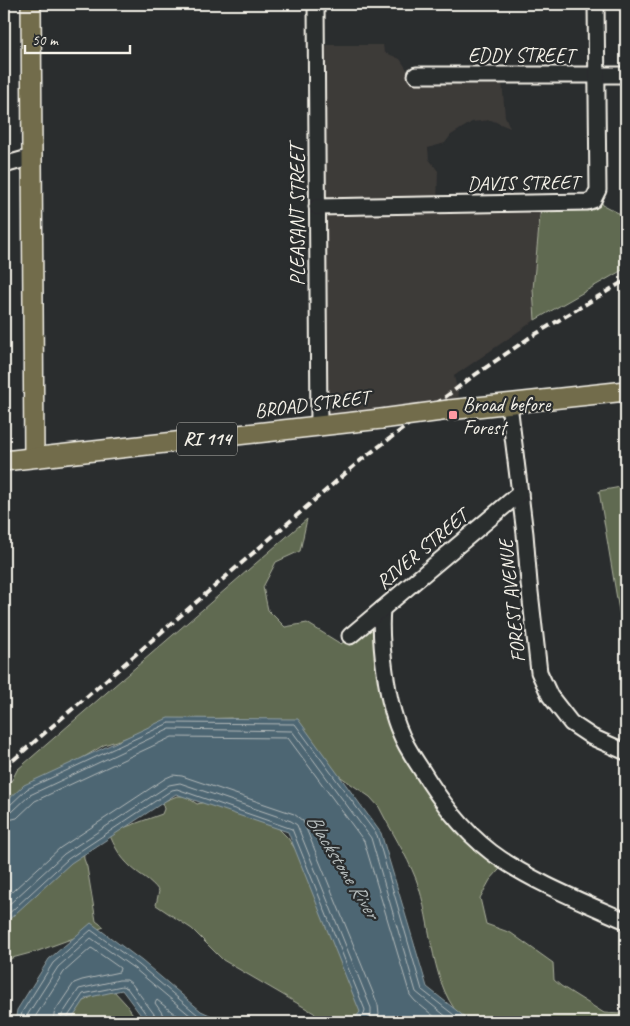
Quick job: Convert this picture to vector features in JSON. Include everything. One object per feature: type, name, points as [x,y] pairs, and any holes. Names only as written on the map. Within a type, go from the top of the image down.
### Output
[{"type":"main road","points":[[31,4],[34,457]]},
{"type":"main road","name":"BROAD STREET","points":[[4,461],[626,391]]},
{"type":"street","name":"PLEASANT STREET","points":[[316,4],[319,426]]},
{"type":"street","name":"DAVIS STREET","points":[[317,207],[587,202],[593,200],[598,190],[596,4]]},
{"type":"street","name":"EDDY STREET","points":[[416,75],[626,75]]},
{"type":"street","points":[[4,164],[32,157]]},
{"type":"street","name":"FOREST AVENUE","points":[[509,404],[526,534],[536,652],[543,684],[553,702],[571,723],[592,737],[626,752]]},
{"type":"street","name":"RIVER STREET","points":[[350,636],[520,493]]},
{"type":"street","points":[[382,609],[381,638],[389,690],[399,730],[405,744],[450,813],[480,844],[506,862],[564,893],[626,921]]},
{"type":"shaded area","points":[[323,45],[383,45],[384,52],[400,59],[412,77],[502,81],[505,116],[510,128],[491,120],[472,122],[451,135],[445,143],[428,148],[429,159],[438,171],[437,205],[541,206],[533,289],[535,320],[454,376],[462,410],[324,426]]},
{"type":"green space","points":[[599,197],[603,205],[626,217],[626,268],[535,320],[533,289],[541,206]]},
{"type":"green space","points":[[626,486],[626,653],[599,491]]},
{"type":"green space","points":[[307,519],[300,551],[276,562],[263,587],[268,610],[285,627],[307,623],[341,644],[373,619],[401,729],[447,808],[507,861],[490,880],[480,898],[486,924],[511,933],[553,963],[554,980],[604,1013],[621,1014],[626,1008],[626,1022],[466,1022],[454,1008],[445,992],[433,955],[422,896],[416,879],[379,807],[370,797],[278,734],[231,718],[198,719],[153,729],[104,745],[56,774],[4,815],[4,785],[12,780],[17,770]]},
{"type":"green space","points":[[177,796],[185,796],[197,804],[209,801],[258,808],[288,838],[328,900],[367,1022],[321,1022],[314,1013],[223,960],[192,929],[156,905],[159,891],[124,859],[115,847],[109,833],[162,814],[164,809],[162,802]]},
{"type":"green space","points":[[83,842],[84,859],[96,921],[104,927],[38,951],[12,958],[4,963],[4,883]]},
{"type":"green space","points":[[113,990],[126,1004],[138,1022],[64,1022],[85,1000]]},
{"type":"water","name":"Blackstone River","points":[[168,718],[298,719],[381,833],[427,987],[471,1022],[352,1022],[360,1012],[288,832],[176,794],[71,863],[4,924],[4,804],[24,785]]},
{"type":"water","points":[[91,923],[142,961],[201,1011],[225,1022],[146,1022],[122,990],[86,998],[70,1022],[15,1022],[17,1010],[49,959]]},
{"type":"railway","points":[[4,768],[361,460],[472,377],[529,338],[626,280]]},
{"type":"place","name":"Broad before Forest","points":[[453,415]]}]
